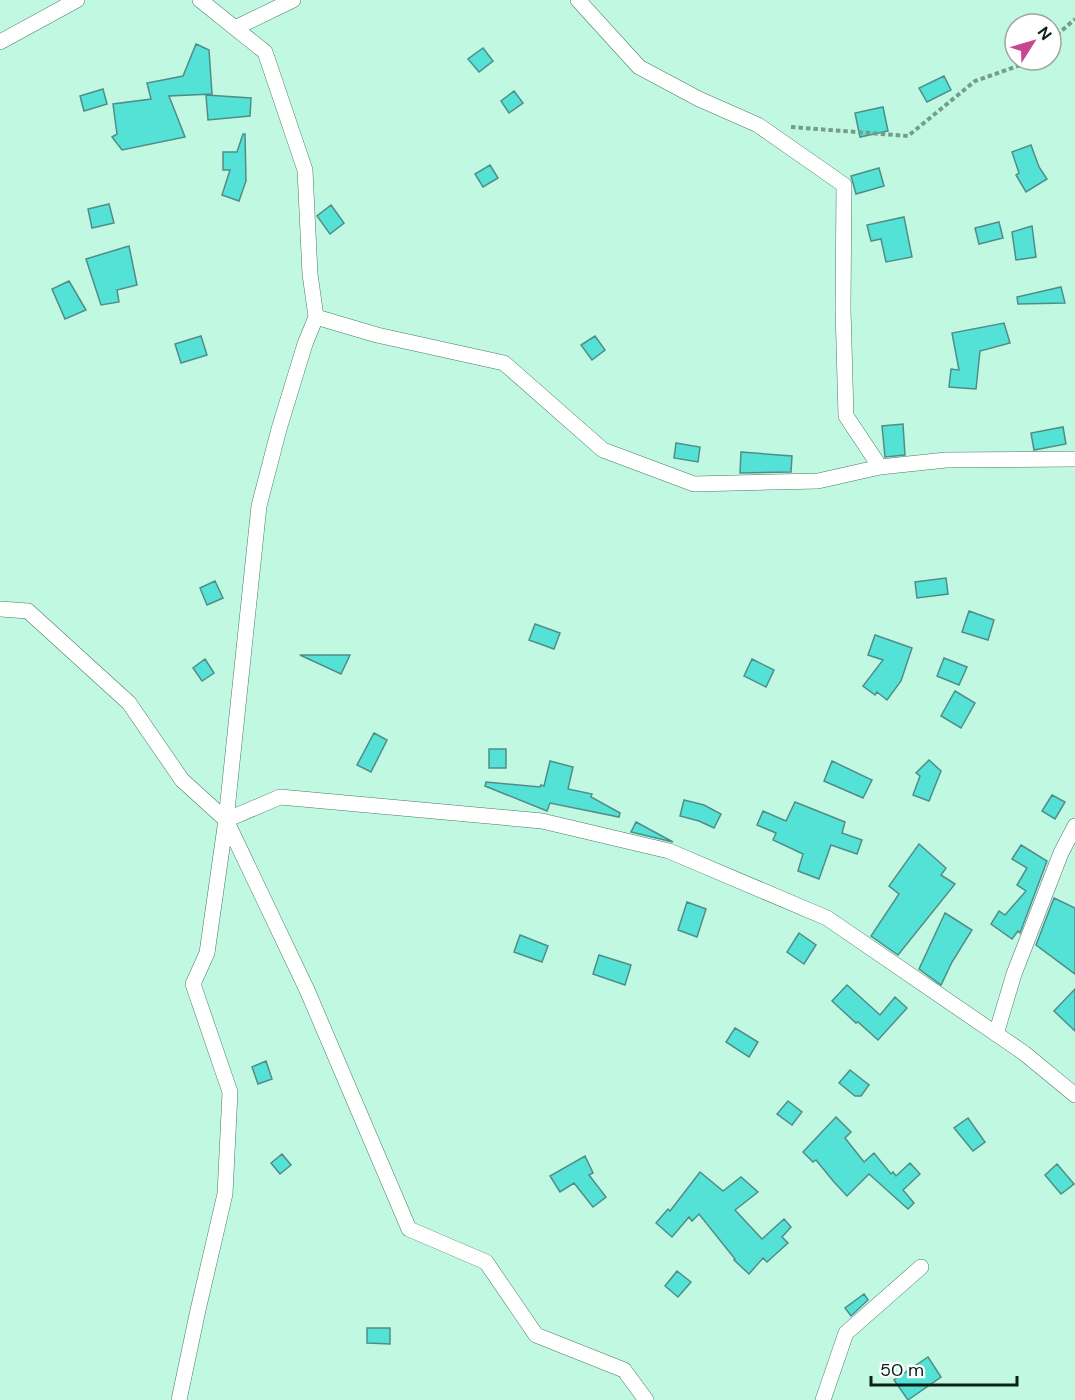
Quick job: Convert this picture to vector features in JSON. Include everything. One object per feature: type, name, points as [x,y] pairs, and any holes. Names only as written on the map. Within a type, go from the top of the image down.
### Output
[{"type":"street","points":[[0,42],[77,0]]},
{"type":"street","points":[[180,1400],[225,1194],[230,1092],[193,984],[207,953],[226,820],[259,506],[279,429],[305,344],[316,317],[310,274],[305,170],[265,52],[200,0]]},
{"type":"street","points":[[235,28],[293,0]]},
{"type":"street","points":[[578,0],[639,68],[699,99],[758,124],[844,185],[843,309],[846,416],[880,467]]},
{"type":"street","points":[[316,317],[377,335],[504,363],[603,450],[694,484],[818,481],[880,467],[946,460],[1075,459]]},
{"type":"street","points":[[0,609],[28,611],[129,703],[182,780],[226,820],[307,990],[409,1228],[486,1262],[536,1335],[624,1370],[646,1400]]},
{"type":"street","points":[[226,820],[280,797],[542,821],[669,851],[827,918],[1024,1053],[1075,1095]]},
{"type":"street","points":[[996,1034],[1014,974],[1061,854],[1075,826]]},
{"type":"street","points":[[823,1400],[846,1334],[921,1267]]},
{"type":"path","points":[[1063,30],[1075,19]]},
{"type":"path","points":[[758,124],[908,136],[975,81],[1003,71]]},
{"type":"building","points":[[196,44],[209,50],[212,94],[169,96],[185,137],[122,150],[112,137],[117,134],[113,104],[151,99],[147,83],[183,76]]},
{"type":"building","points":[[483,48],[493,61],[479,72],[468,59]]},
{"type":"building","points":[[944,76],[951,90],[927,102],[919,88]]},
{"type":"building","points":[[103,89],[107,104],[84,111],[80,96]]},
{"type":"building","points":[[514,91],[523,103],[509,113],[501,101]]},
{"type":"building","points":[[206,95],[251,98],[250,116],[208,120]]},
{"type":"building","points":[[883,107],[888,131],[860,137],[855,113]]},
{"type":"building","points":[[243,134],[245,134],[246,181],[239,201],[222,195],[230,170],[223,170],[223,152],[237,152]]},
{"type":"building","points":[[1031,145],[1039,167],[1047,179],[1026,192],[1016,175],[1019,173],[1012,152]]},
{"type":"building","points":[[490,165],[498,178],[483,187],[475,174]]},
{"type":"building","points":[[879,168],[884,186],[856,194],[851,176]]},
{"type":"building","points":[[109,204],[114,223],[92,228],[88,209]]},
{"type":"building","points":[[331,205],[344,223],[330,234],[317,216]]},
{"type":"building","points":[[904,217],[912,257],[886,262],[881,239],[871,241],[867,225]]},
{"type":"building","points":[[999,222],[1003,238],[979,244],[975,228]]},
{"type":"building","points":[[1032,226],[1036,257],[1016,260],[1012,232]]},
{"type":"building","points":[[129,246],[137,285],[117,290],[119,302],[101,305],[86,259]]},
{"type":"building","points":[[69,281],[86,310],[65,319],[52,289]]},
{"type":"building","points":[[1061,287],[1065,303],[1018,304],[1017,297]]},
{"type":"building","points":[[1004,323],[1010,343],[980,351],[976,389],[949,387],[951,369],[959,370],[952,333]]},
{"type":"building","points":[[201,336],[207,355],[181,363],[175,344]]},
{"type":"building","points":[[595,336],[605,350],[592,360],[581,345]]},
{"type":"building","points":[[903,424],[905,455],[885,457],[882,426]]},
{"type":"building","points":[[1063,427],[1066,444],[1034,450],[1031,433]]},
{"type":"building","points":[[676,443],[700,447],[698,462],[674,458]]},
{"type":"building","points":[[741,452],[792,456],[791,472],[740,473]]},
{"type":"building","points":[[946,578],[948,594],[917,598],[915,582]]},
{"type":"building","points":[[215,581],[223,598],[207,605],[200,588]]},
{"type":"building","points":[[969,611],[994,620],[988,640],[962,632]]},
{"type":"building","points":[[535,624],[560,633],[554,649],[529,640]]},
{"type":"building","points":[[875,635],[912,648],[901,681],[887,700],[877,692],[875,695],[863,686],[883,660],[868,655]]},
{"type":"building","points":[[300,655],[350,655],[341,674]]},
{"type":"building","points":[[944,658],[967,667],[959,685],[937,676]]},
{"type":"building","points":[[205,659],[214,673],[202,681],[193,668]]},
{"type":"building","points":[[752,659],[774,670],[766,687],[744,676]]},
{"type":"building","points":[[955,691],[975,703],[961,728],[941,716]]},
{"type":"building","points":[[374,733],[387,740],[371,772],[357,765]]},
{"type":"building","points":[[489,749],[506,749],[506,768],[489,768]]},
{"type":"building","points":[[929,760],[941,771],[929,801],[913,795],[920,776],[916,773]]},
{"type":"building","points":[[550,761],[573,767],[568,789],[592,794],[591,797],[620,813],[619,817],[550,803],[547,811],[485,786],[486,782],[544,786]]},
{"type":"building","points":[[832,761],[872,780],[863,798],[824,781]]},
{"type":"building","points":[[1052,795],[1065,802],[1055,819],[1042,811]]},
{"type":"building","points":[[684,800],[704,805],[721,814],[714,828],[680,816]]},
{"type":"building","points":[[795,802],[845,822],[842,833],[862,840],[857,854],[831,845],[819,879],[798,871],[803,854],[773,840],[776,833],[757,825],[763,811],[786,821]]},
{"type":"building","points":[[636,822],[673,842],[631,832]]},
{"type":"building","points":[[919,844],[946,868],[941,875],[955,884],[898,955],[871,936],[899,894],[889,886]]},
{"type":"building","points":[[1021,845],[1047,861],[1020,933],[1018,931],[1012,939],[991,924],[999,911],[1005,915],[1026,891],[1017,885],[1027,868],[1012,859]]},
{"type":"building","points":[[1054,898],[1075,908],[1075,974],[1036,945]]},
{"type":"building","points":[[687,902],[706,909],[697,937],[678,930]]},
{"type":"building","points":[[945,913],[972,930],[941,985],[919,969]]},
{"type":"building","points":[[799,933],[816,945],[804,964],[787,952]]},
{"type":"building","points":[[520,935],[548,946],[542,962],[514,952]]},
{"type":"building","points":[[599,955],[631,965],[625,985],[593,974]]},
{"type":"building","points":[[847,985],[880,1015],[895,997],[907,1008],[878,1040],[832,1001]]},
{"type":"building","points":[[1075,989],[1075,1031],[1054,1011]]},
{"type":"building","points":[[735,1028],[758,1042],[749,1057],[726,1042]]},
{"type":"building","points":[[266,1061],[272,1079],[258,1084],[252,1067]]},
{"type":"building","points":[[850,1070],[869,1085],[861,1096],[855,1096],[839,1083]]},
{"type":"building","points":[[788,1101],[802,1112],[792,1125],[777,1114]]},
{"type":"building","points":[[836,1117],[851,1132],[845,1138],[864,1162],[874,1153],[891,1174],[893,1172],[896,1176],[910,1163],[920,1174],[903,1190],[914,1203],[908,1209],[869,1174],[847,1196],[816,1160],[813,1162],[803,1152]]},
{"type":"building","points":[[968,1118],[985,1142],[973,1151],[954,1128]]},
{"type":"building","points":[[282,1154],[291,1165],[280,1174],[271,1163]]},
{"type":"building","points":[[585,1156],[593,1173],[589,1175],[606,1197],[593,1207],[574,1183],[560,1192],[550,1176]]},
{"type":"building","points":[[1057,1164],[1074,1184],[1061,1194],[1045,1175]]},
{"type":"building","points":[[700,1172],[723,1191],[741,1177],[758,1192],[735,1210],[762,1239],[784,1219],[791,1227],[782,1237],[788,1243],[767,1262],[763,1258],[749,1274],[734,1260],[699,1214],[692,1221],[689,1217],[672,1237],[656,1223],[668,1209],[670,1211]]},
{"type":"building","points":[[677,1271],[691,1282],[678,1297],[665,1286]]},
{"type":"building","points":[[864,1294],[868,1300],[851,1316],[845,1308]]},
{"type":"building","points":[[367,1328],[390,1328],[390,1344],[367,1343]]},
{"type":"building","points":[[928,1357],[941,1377],[908,1400],[894,1380]]}]
